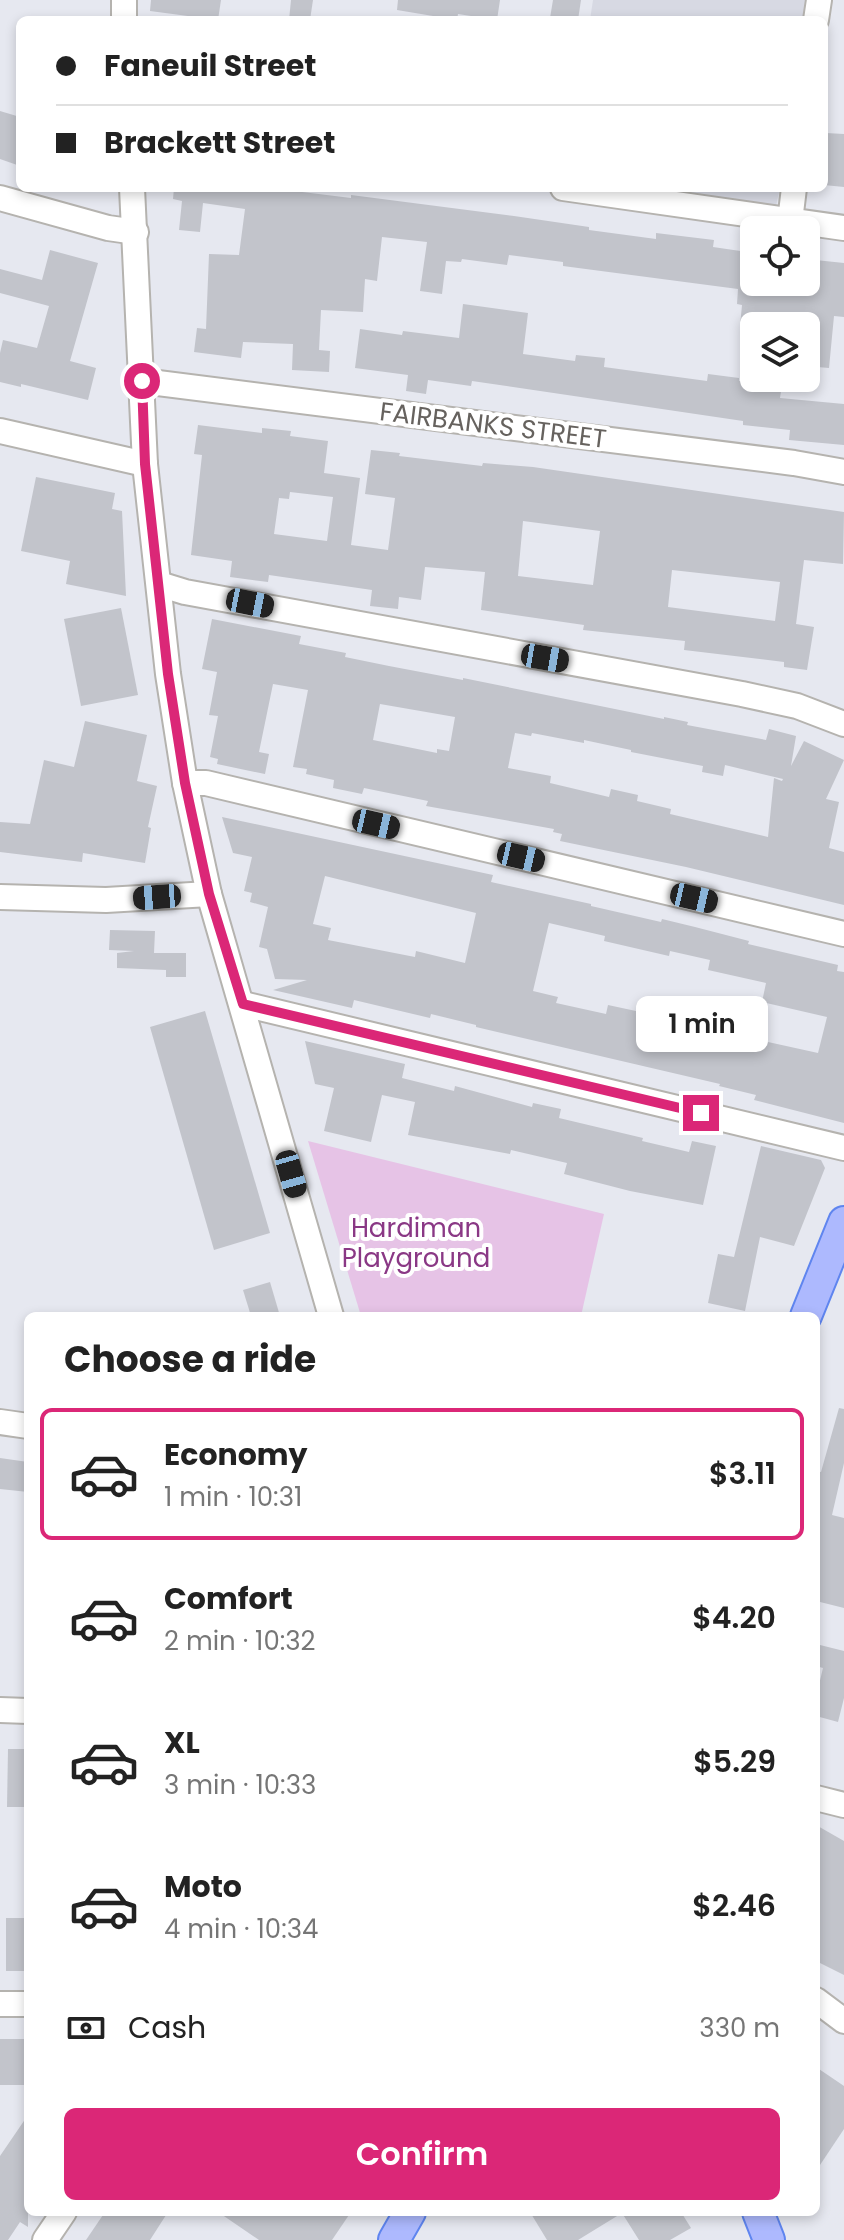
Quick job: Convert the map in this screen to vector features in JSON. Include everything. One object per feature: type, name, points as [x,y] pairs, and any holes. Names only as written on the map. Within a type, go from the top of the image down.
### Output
[{"type":"main road","points":[[808,1312],[844,1222]]},
{"type":"main road","points":[[394,2240],[408,2216]]},
{"type":"main road","points":[[760,2216],[769,2240]]},
{"type":"street","points":[[132,192],[145,464],[168,674],[185,783],[209,894],[330,1312]]},
{"type":"street","points":[[591,192],[756,216]]},
{"type":"street","points":[[791,216],[794,192]]},
{"type":"street","points":[[0,198],[108,228],[136,232]]},
{"type":"street","points":[[820,225],[844,228]]},
{"type":"street","name":"FAIRBANKS STREET","points":[[142,381],[794,463],[844,472]]},
{"type":"street","points":[[0,431],[145,464]]},
{"type":"street","points":[[159,584],[185,592],[742,694],[797,706],[844,724]]},
{"type":"street","points":[[185,783],[206,783],[844,934]]},
{"type":"street","points":[[0,897],[106,900],[209,894]]},
{"type":"street","points":[[243,1004],[844,1148]]},
{"type":"street","points":[[0,1422],[24,1425]]},
{"type":"street","points":[[0,1710],[24,1711]]},
{"type":"street","points":[[820,1799],[844,1805]]},
{"type":"street","points":[[820,2003],[844,2021]]},
{"type":"street","points":[[0,2004],[24,2004]]},
{"type":"street","points":[[45,2240],[61,2216]]},
{"type":"shaded area","points":[[593,0],[805,0],[803,16],[591,16]]},
{"type":"shaded area","points":[[679,192],[779,192],[776,206]]},
{"type":"green space","name":"Hardiman Playground","points":[[308,1141],[604,1214],[582,1312],[360,1312]]},
{"type":"building","points":[[151,0],[221,0],[219,16],[150,11]]},
{"type":"building","points":[[291,0],[313,0],[311,16],[289,16]]},
{"type":"building","points":[[398,0],[500,0],[498,16],[433,16],[397,10]]},
{"type":"building","points":[[553,0],[581,0],[579,16],[550,16]]},
{"type":"building","points":[[0,111],[16,116],[16,165],[0,159]]},
{"type":"building","points":[[828,133],[844,134],[844,187],[828,185]]},
{"type":"building","points":[[174,192],[302,192],[351,198],[351,195],[514,216],[656,239],[656,233],[714,240],[713,247],[740,251],[740,296],[820,296],[820,260],[844,263],[844,317],[834,316],[829,368],[820,367],[820,312],[741,312],[742,305],[737,304],[738,289],[563,266],[563,262],[509,255],[507,265],[462,259],[461,262],[446,261],[442,294],[420,291],[427,242],[382,237],[377,281],[365,279],[363,312],[321,310],[319,350],[330,351],[329,372],[292,370],[293,344],[243,342],[241,358],[194,352],[197,328],[206,329],[209,254],[239,255],[245,209],[203,203],[200,232],[179,230],[182,201],[173,199]]},
{"type":"building","points":[[50,250],[98,263],[70,361],[96,368],[88,400],[0,382],[3,340],[37,348],[49,306],[0,293],[0,269],[42,280]]},
{"type":"building","points":[[463,304],[528,313],[523,354],[575,361],[576,355],[605,358],[604,367],[707,381],[708,374],[739,378],[740,392],[781,392],[780,398],[844,404],[844,445],[789,440],[790,430],[743,425],[743,421],[472,381],[471,386],[428,380],[426,394],[406,391],[408,375],[355,368],[360,329],[459,338]]},
{"type":"building","points":[[198,425],[262,433],[262,428],[291,431],[290,436],[328,441],[324,473],[360,478],[351,545],[388,550],[395,498],[365,494],[371,450],[482,466],[483,463],[533,467],[844,512],[843,564],[804,560],[796,624],[814,627],[807,670],[784,667],[784,662],[684,650],[685,641],[583,630],[584,625],[481,610],[485,572],[425,567],[421,600],[399,597],[398,609],[370,606],[372,590],[269,575],[268,582],[230,577],[232,561],[191,555],[202,455],[194,454]],"holes":[[[290,492],[333,497],[327,541],[274,534],[279,498],[289,499]],[[523,521],[600,531],[593,585],[518,576]],[[672,570],[780,582],[775,621],[668,607]]]},
{"type":"building","points":[[36,477],[115,493],[112,509],[122,511],[126,596],[66,584],[70,561],[21,551]]},
{"type":"building","points":[[121,608],[138,695],[81,706],[64,619]]},
{"type":"building","points":[[212,619],[301,636],[299,644],[346,653],[345,657],[389,666],[664,717],[688,722],[687,725],[766,740],[769,729],[796,736],[791,766],[804,741],[844,760],[826,799],[839,802],[829,848],[844,852],[844,905],[560,841],[562,834],[553,832],[554,829],[426,806],[428,801],[364,788],[362,794],[333,788],[334,780],[306,774],[307,769],[293,767],[308,690],[273,684],[259,752],[269,754],[265,774],[217,764],[218,759],[210,757],[218,716],[209,715],[217,672],[202,669]],"holes":[[[380,704],[455,717],[449,751],[437,749],[437,753],[373,740]],[[515,733],[531,736],[532,733],[584,743],[584,740],[703,766],[702,772],[723,776],[725,765],[783,779],[774,778],[768,837],[670,814],[671,809],[637,801],[638,795],[611,789],[609,797],[550,783],[551,776],[508,768]]]},
{"type":"building","points":[[85,721],[147,735],[137,781],[157,786],[148,827],[151,828],[145,863],[83,853],[82,862],[0,852],[0,822],[30,824],[44,760],[74,767]]},
{"type":"building","points":[[222,817],[493,875],[491,882],[661,922],[662,919],[749,941],[748,944],[838,965],[837,971],[844,972],[844,1123],[754,1100],[756,1095],[720,1084],[431,1014],[430,1018],[354,1000],[352,1008],[273,990],[307,980],[275,979],[267,949],[259,947],[268,907],[250,902],[252,893],[244,891],[252,857],[233,853]],"holes":[[[325,876],[476,913],[465,963],[416,951],[415,957],[328,940],[331,928],[313,924]],[[549,923],[605,936],[604,941],[669,956],[670,951],[710,960],[708,970],[766,983],[762,1002],[827,1017],[818,1053],[714,1034],[715,1028],[608,1005],[606,1014],[556,1003],[558,997],[533,991]]]},
{"type":"building","points":[[110,930],[155,931],[154,953],[186,953],[186,977],[166,977],[166,970],[117,968],[117,953],[134,951],[109,950]]},
{"type":"building","points":[[205,1011],[270,1233],[214,1250],[150,1027]]},
{"type":"building","points":[[305,1041],[405,1064],[402,1078],[454,1091],[455,1086],[532,1107],[533,1103],[561,1109],[559,1118],[643,1138],[642,1141],[689,1152],[692,1141],[716,1146],[703,1205],[564,1174],[567,1163],[511,1150],[510,1154],[408,1135],[415,1102],[382,1095],[371,1142],[324,1131],[334,1088],[315,1084]]},
{"type":"building","points":[[761,1146],[821,1160],[825,1168],[794,1246],[760,1237],[745,1311],[708,1303],[718,1254],[734,1257]]},
{"type":"building","points":[[270,1282],[279,1312],[250,1312],[243,1290]]},
{"type":"building","points":[[839,1408],[844,1409],[844,1463],[832,1515],[844,1518],[844,1608],[820,1602],[821,1472]]},
{"type":"building","points":[[0,1458],[24,1461],[24,1492],[0,1489]]},
{"type":"building","points":[[820,1645],[844,1651],[844,1698],[838,1722],[820,1717],[823,1668],[820,1667]]},
{"type":"building","points":[[8,1749],[24,1749],[24,1807],[7,1807]]},
{"type":"building","points":[[820,1827],[844,1841],[844,1975],[820,1963]]},
{"type":"building","points":[[6,1918],[24,1918],[24,1971],[6,1971]]},
{"type":"building","points":[[0,2039],[24,2039],[24,2085],[0,2085]]},
{"type":"building","points":[[820,2070],[844,2086],[844,2129],[820,2165]]},
{"type":"building","points":[[24,2121],[24,2216],[28,2216],[28,2227],[20,2222],[8,2240],[0,2240],[0,2156]]},
{"type":"building","points":[[102,2216],[165,2216],[150,2240],[86,2240]]},
{"type":"building","points":[[224,2216],[348,2216],[332,2240],[259,2240]]},
{"type":"building","points":[[532,2216],[617,2216],[578,2240],[547,2240]]},
{"type":"building","points":[[624,2216],[684,2216],[691,2228],[670,2240],[639,2240]]},
{"type":"route","points":[[142,381],[145,464],[168,674],[185,783],[209,894],[243,1004],[701,1113]]}]
